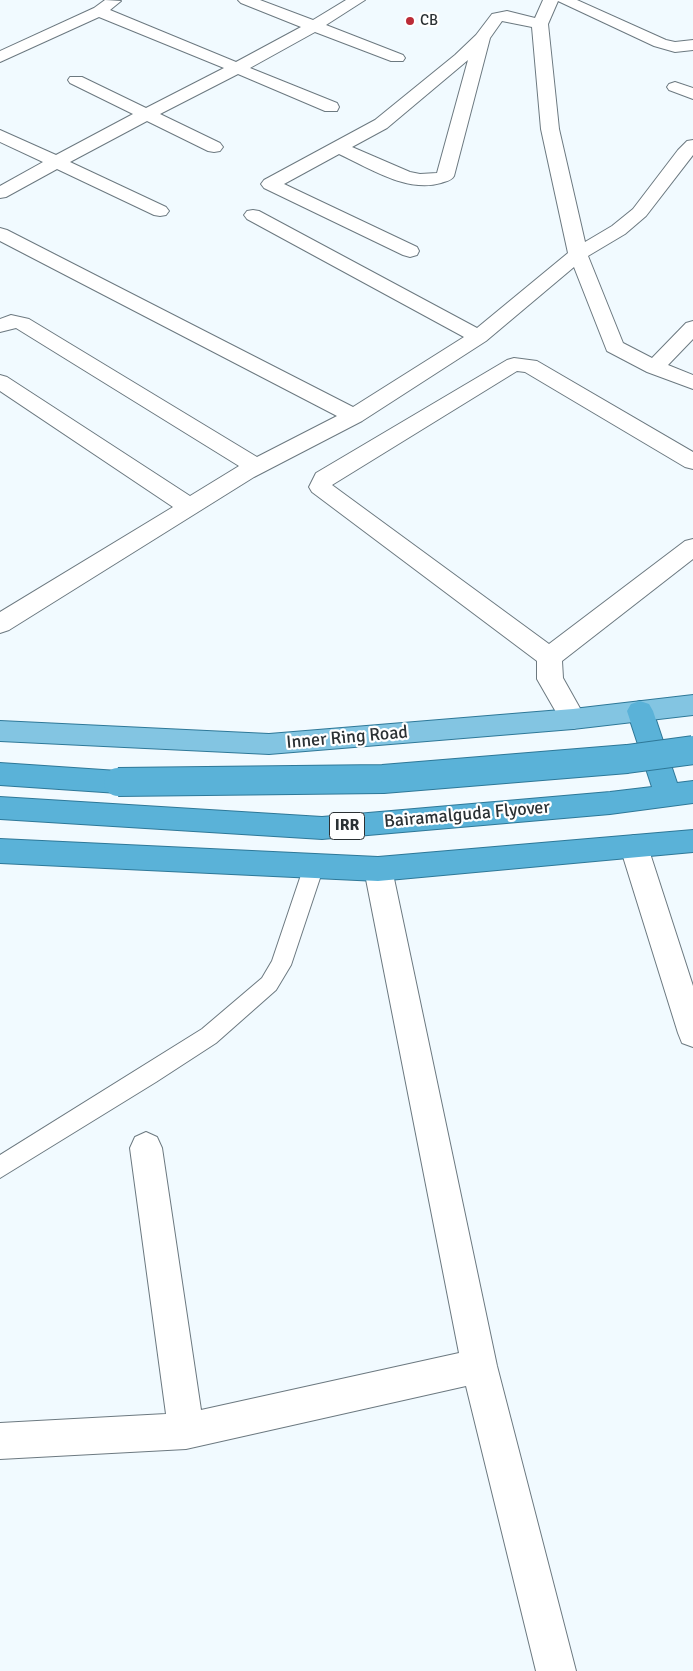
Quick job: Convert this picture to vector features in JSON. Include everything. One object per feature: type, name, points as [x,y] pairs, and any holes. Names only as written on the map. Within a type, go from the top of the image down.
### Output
[{"type":"highway","points":[[640,712],[680,794]]},
{"type":"highway","points":[[0,774],[118,782],[383,779],[627,759],[693,750]]},
{"type":"highway","name":"Bairamalguda Flyover","points":[[0,808],[322,828],[610,803],[680,794]]},
{"type":"highway","points":[[0,852],[378,869],[693,841]]},
{"type":"main road","name":"Inner Ring Road","points":[[0,731],[269,744],[573,720],[693,705]]},
{"type":"street","points":[[0,56],[99,11],[114,0]]},
{"type":"street","points":[[246,0],[397,58]]},
{"type":"street","points":[[0,193],[146,114],[236,69],[315,26],[357,0]]},
{"type":"street","points":[[552,0],[540,24],[550,129],[578,254],[614,346],[654,367],[693,382]]},
{"type":"street","points":[[565,0],[660,43],[675,47],[689,47],[693,45]]},
{"type":"street","points":[[99,11],[331,107]]},
{"type":"street","points":[[410,251],[270,184],[381,124],[462,58],[482,38],[494,19],[501,15],[540,24]]},
{"type":"street","points":[[338,147],[410,180],[436,181],[445,176],[482,38]]},
{"type":"street","points":[[76,80],[214,147]]},
{"type":"street","points":[[675,87],[693,94]]},
{"type":"street","points":[[0,135],[160,211]]},
{"type":"street","points":[[0,624],[256,467],[354,416],[479,337],[578,254],[631,222],[663,186],[684,153],[693,146]]},
{"type":"street","points":[[253,215],[479,337]]},
{"type":"street","points":[[0,234],[354,416]]},
{"type":"street","points":[[0,326],[11,321],[22,323],[256,467]]},
{"type":"street","points":[[654,367],[693,327]]},
{"type":"street","points":[[550,657],[320,487],[324,478],[514,364],[530,366],[693,462]]},
{"type":"street","points":[[0,382],[190,507]]},
{"type":"street","points":[[550,657],[693,547]]},
{"type":"street","points":[[550,657],[550,678],[573,720]]},
{"type":"street","points":[[634,847],[693,1033]]},
{"type":"street","points":[[378,869],[479,1366],[556,1671]]},
{"type":"street","points":[[146,1148],[186,1432]]},
{"type":"street","points":[[0,1441],[186,1432],[479,1366]]},
{"type":"lane","points":[[0,1167],[149,1075],[208,1036],[233,1017],[269,984],[281,965],[314,866]]},
{"type":"place","name":"CB","points":[[410,21]]}]
